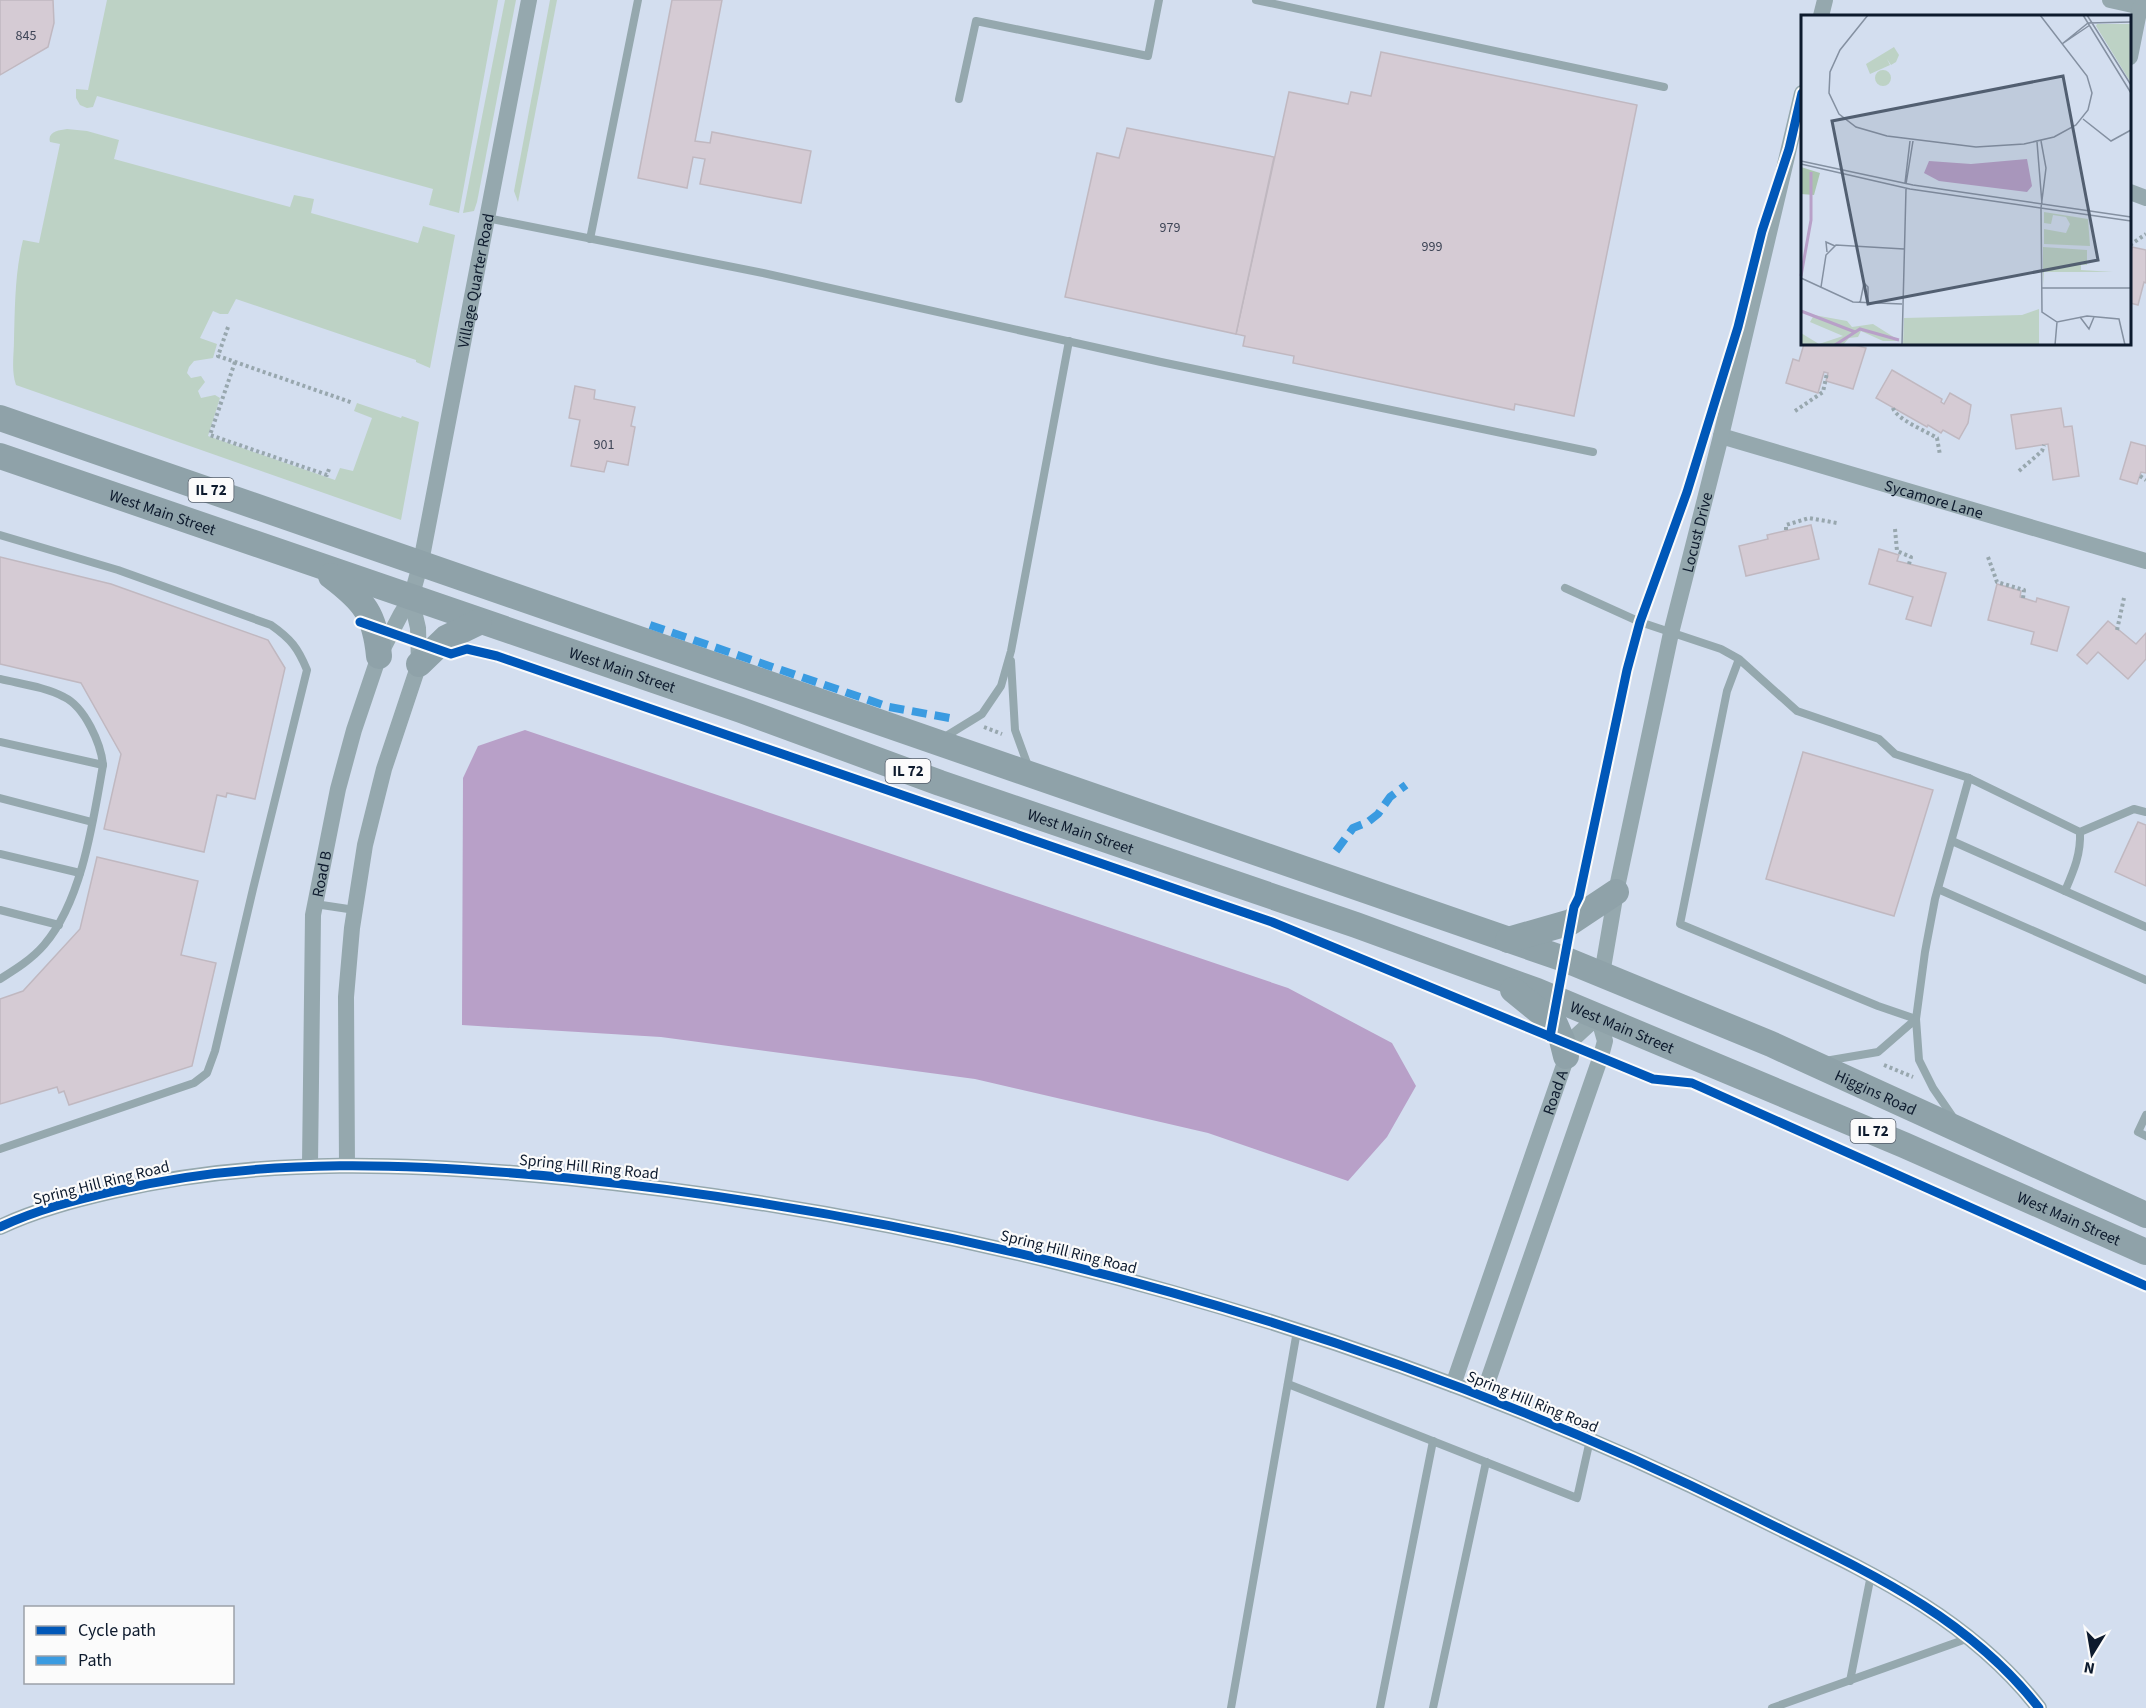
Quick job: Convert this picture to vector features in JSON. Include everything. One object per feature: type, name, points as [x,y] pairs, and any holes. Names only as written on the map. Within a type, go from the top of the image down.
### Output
[{"type":"main road","name":"IL 72","points":[[0,418],[938,741],[1602,974]]},
{"type":"main road","name":"West Main Street","points":[[0,456],[741,710],[940,783],[1356,925],[1497,976],[1893,1140],[2146,1252]]},
{"type":"main road","points":[[319,567],[345,586],[363,604],[373,621],[379,656]]},
{"type":"main road","points":[[419,664],[446,638],[479,622]]},
{"type":"main road","points":[[1508,940],[1571,922],[1616,891]]},
{"type":"main road","points":[[1598,1016],[1602,974]]},
{"type":"main road","name":"Higgins Road","points":[[1602,974],[1771,1044],[2146,1215]]},
{"type":"main road","points":[[1497,976],[1555,1024],[1563,1040],[1566,1056]]},
{"type":"street","name":"Village Quarter Road","points":[[421,562],[529,0]]},
{"type":"street","points":[[1821,15],[1825,0]]},
{"type":"street","points":[[2110,0],[2143,7],[2131,53]]},
{"type":"street","name":"Locust Drive","points":[[1602,974],[1616,891],[1671,633],[1801,101]]},
{"type":"street","points":[[2131,192],[2146,198]]},
{"type":"street","name":"Sycamore Lane","points":[[1721,436],[2146,561]]},
{"type":"street","name":"Road B","points":[[310,1165],[315,904],[338,789],[354,730],[379,656],[411,598],[421,562]]},
{"type":"street","name":"Road B","points":[[347,1165],[346,997],[355,910],[365,845],[384,769],[419,664],[418,628],[411,598]]},
{"type":"street","name":"Road A","points":[[1453,1385],[1566,1056],[1573,1039],[1598,1016],[1605,1041],[1601,1056],[1483,1395]]},
{"type":"street","name":"Spring Hill Ring Road","points":[[0,1227],[67,1203],[186,1176],[276,1167],[347,1165],[467,1169],[583,1180],[748,1201],[950,1237],[1052,1261],[1156,1288],[1297,1331],[1483,1395],[1590,1440],[1718,1498],[1871,1575],[1924,1605],[1971,1637],[2014,1678],[2039,1708]]},
{"type":"lane","points":[[590,239],[638,0]]},
{"type":"lane","points":[[959,99],[976,21],[1148,56],[1159,0]]},
{"type":"lane","points":[[1256,0],[1664,87]]},
{"type":"lane","points":[[487,218],[785,278],[1069,341],[1593,452]]},
{"type":"lane","points":[[938,741],[982,714],[1001,686],[1011,651],[1069,341]]},
{"type":"lane","points":[[0,535],[118,570],[272,625],[290,638],[302,656],[307,670],[215,1051],[207,1072],[194,1083],[0,1149]]},
{"type":"lane","points":[[1565,588],[1640,622],[1721,649],[1739,659],[1797,711],[1879,739],[1895,754],[1969,778],[2080,832],[2134,809],[2146,812]]},
{"type":"lane","points":[[1011,651],[1014,730],[1027,763],[1043,778]]},
{"type":"lane","points":[[1739,659],[1727,691],[1680,924],[1878,1006],[1916,1019]]},
{"type":"lane","points":[[0,679],[66,697],[91,728],[101,752],[103,765],[80,873],[71,900],[44,946],[0,978]]},
{"type":"lane","points":[[0,742],[103,765]]},
{"type":"lane","points":[[1963,1133],[1933,1088],[1919,1060],[1916,1019],[1925,951],[1938,890],[1969,778]]},
{"type":"lane","points":[[0,798],[92,822]]},
{"type":"lane","points":[[2065,891],[2079,858],[2080,832]]},
{"type":"lane","points":[[1952,841],[2146,927]]},
{"type":"lane","points":[[0,854],[80,873]]},
{"type":"lane","points":[[1938,890],[2146,980]]},
{"type":"lane","points":[[315,904],[355,910]]},
{"type":"lane","points":[[0,910],[58,925]]},
{"type":"lane","points":[[1812,1063],[1878,1052],[1916,1019]]},
{"type":"lane","points":[[2146,1115],[2138,1132],[2146,1136]]},
{"type":"lane","points":[[1231,1708],[1297,1331]]},
{"type":"lane","points":[[1288,1384],[1576,1498],[1590,1440]]},
{"type":"lane","points":[[1380,1708],[1433,1441]]},
{"type":"lane","points":[[1433,1708],[1486,1462]]},
{"type":"lane","points":[[1850,1681],[1871,1575]]},
{"type":"lane","points":[[1772,1708],[1971,1637]]},
{"type":"path","points":[[2131,245],[2146,234]]},
{"type":"path","points":[[228,327],[218,356],[353,404]]},
{"type":"path","points":[[235,362],[210,435],[327,475],[329,469]]},
{"type":"path","points":[[1796,411],[1824,392],[1827,373]]},
{"type":"path","points":[[1893,408],[1894,413],[1905,421],[1937,438],[1940,455]]},
{"type":"path","points":[[2019,471],[2042,451],[2044,445]]},
{"type":"path","points":[[2140,476],[2146,480]]},
{"type":"path","points":[[1786,530],[1786,525],[1809,518],[1837,523]]},
{"type":"path","points":[[1895,529],[1897,551],[1911,557],[1909,564]]},
{"type":"path","points":[[1988,557],[1997,582],[2025,590],[2023,598]]},
{"type":"path","points":[[2117,630],[2124,598]]},
{"type":"path","points":[[981,726],[1008,736]]},
{"type":"path","points":[[1879,1063],[1914,1078]]},
{"type":"green space","points":[[107,0],[498,0],[459,213],[429,205],[433,189],[97,96],[93,107],[87,108],[80,105],[76,98],[76,89],[88,90]]},
{"type":"green space","points":[[505,0],[516,0],[477,202],[474,211],[463,213]]},
{"type":"green space","points":[[550,0],[557,0],[518,202],[514,191]]},
{"type":"green space","points":[[67,129],[87,131],[119,140],[114,159],[290,207],[294,195],[314,199],[311,213],[418,243],[423,226],[455,235],[430,368],[416,360],[236,299],[228,314],[213,311],[200,338],[217,344],[213,358],[194,361],[187,373],[191,378],[201,376],[205,382],[198,391],[201,398],[215,395],[220,398],[208,436],[335,480],[340,468],[353,471],[372,418],[354,411],[357,403],[419,422],[401,520],[16,385],[13,368],[20,252],[23,240],[39,243],[60,144],[50,142],[50,136],[54,132]]},
{"type":"shaded area","points":[[525,730],[1288,988],[1392,1043],[1416,1086],[1387,1137],[1348,1181],[1208,1133],[975,1079],[661,1037],[462,1025],[463,778],[478,746]]},
{"type":"building","points":[[0,0],[53,0],[54,23],[48,47],[0,75]]},
{"type":"building","points":[[672,0],[722,0],[695,141],[710,143],[712,132],[811,151],[801,203],[700,184],[705,159],[693,157],[687,188],[638,178]]},
{"type":"building","points":[[1381,52],[1637,105],[1574,416],[1515,404],[1514,410],[1293,363],[1294,356],[1243,346],[1245,336],[1236,334],[1289,92],[1348,104],[1351,92],[1371,96]]},
{"type":"building","points":[[1127,128],[1274,157],[1236,334],[1065,297],[1097,153],[1119,158]]},
{"type":"building","points":[[2132,247],[2146,250],[2146,283],[2144,282],[2138,305],[2131,303]]},
{"type":"building","points":[[1804,345],[1855,345],[1866,348],[1853,389],[1826,381],[1828,373],[1824,372],[1818,393],[1786,383],[1793,359],[1799,361]]},
{"type":"building","points":[[1892,370],[1942,399],[1941,402],[1944,404],[1950,393],[1971,405],[1968,423],[1959,439],[1943,430],[1941,433],[1928,425],[1927,427],[1876,398]]},
{"type":"building","points":[[575,386],[595,390],[594,399],[635,407],[631,426],[635,427],[628,465],[607,461],[604,472],[571,466],[580,420],[569,418]]},
{"type":"building","points":[[2061,408],[2064,427],[2072,426],[2079,476],[2053,480],[2048,444],[2016,449],[2011,415]]},
{"type":"building","points":[[2131,442],[2146,446],[2146,473],[2141,472],[2137,484],[2120,479]]},
{"type":"building","points":[[1811,525],[1819,559],[1746,576],[1739,546],[1768,539],[1767,535]]},
{"type":"building","points":[[1879,549],[1899,555],[1897,561],[1946,573],[1931,626],[1906,619],[1913,597],[1869,584]]},
{"type":"building","points":[[0,557],[111,584],[268,640],[285,668],[255,799],[227,793],[226,797],[217,795],[204,852],[104,829],[121,754],[81,683],[0,664]]},
{"type":"building","points":[[1997,584],[2021,591],[2020,597],[2036,602],[2037,598],[2069,607],[2057,651],[2031,644],[2034,632],[1988,620]]},
{"type":"building","points":[[2108,621],[2136,644],[2146,633],[2146,659],[2128,679],[2098,652],[2087,664],[2077,655]]},
{"type":"building","points":[[1803,752],[1933,790],[1894,916],[1766,879]]},
{"type":"building","points":[[2138,822],[2146,825],[2146,886],[2115,872]]},
{"type":"building","points":[[97,857],[198,881],[181,955],[216,963],[192,1066],[69,1105],[64,1091],[59,1093],[57,1087],[0,1104],[0,999],[23,991],[80,929]]},
{"type":"marked path","points":[[650,625],[889,707],[955,719]]},
{"type":"marked path","points":[[1336,851],[1353,828],[1368,822],[1378,814],[1390,797],[1406,785]]},
{"type":"cycle path","points":[[1550,1037],[1574,907],[1579,897],[1627,670],[1640,622],[1687,492],[1738,327],[1762,231],[1789,149],[1801,97]]},
{"type":"cycle path","points":[[360,622],[451,654],[467,649],[497,656],[1272,922],[1653,1079],[1692,1083],[2146,1286]]},
{"type":"cycle path","points":[[0,1227],[28,1215],[70,1202],[170,1180],[226,1172],[283,1168],[397,1166],[568,1178],[720,1197],[872,1222],[1022,1254],[1171,1292],[1318,1337],[1463,1389],[1605,1446],[1744,1511],[1904,1593],[1976,1643],[2009,1674],[2039,1708]]}]
